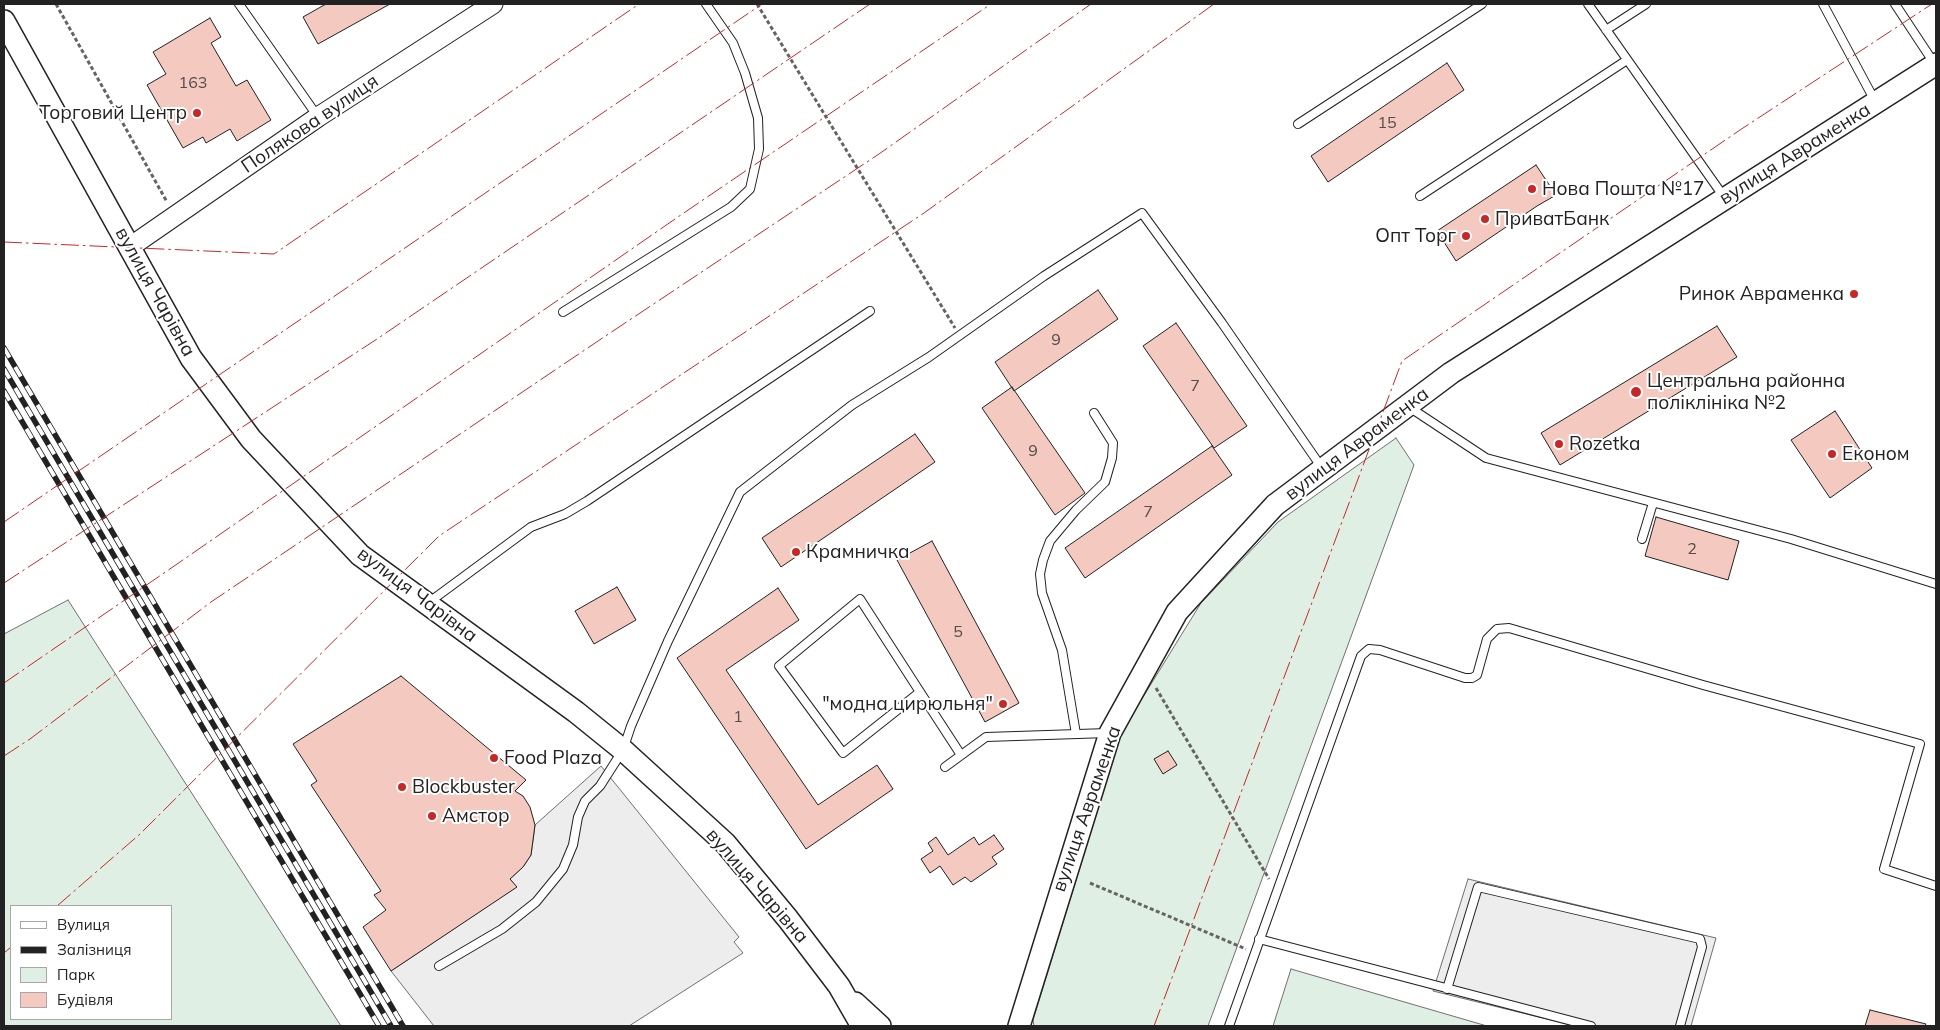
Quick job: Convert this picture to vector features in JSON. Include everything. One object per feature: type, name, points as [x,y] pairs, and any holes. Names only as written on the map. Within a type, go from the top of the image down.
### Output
[{"type":"main road","name":"вулиця Чарівна","points":[[4,21],[191,358],[251,439],[360,555],[576,712],[623,750],[725,843],[788,919],[839,986],[862,1026]]},
{"type":"main road","name":"вулиця Авраменка","points":[[1019,1026],[1110,733],[1177,612],[1275,505],[1451,374],[1936,64]]},
{"type":"main road","points":[[839,986],[880,1026]]},
{"type":"street","name":"Полякова вулиця","points":[[130,247],[318,117],[493,4]]},
{"type":"lane","points":[[239,4],[318,117]]},
{"type":"lane","points":[[563,312],[732,207],[750,189],[759,149],[758,118],[745,73],[733,43],[706,4]]},
{"type":"lane","points":[[1298,124],[1482,4]]},
{"type":"lane","points":[[1588,4],[1725,198]]},
{"type":"lane","points":[[1606,30],[1646,4]]},
{"type":"lane","points":[[1823,4],[1876,103]]},
{"type":"lane","points":[[1895,4],[1936,64]]},
{"type":"lane","points":[[1420,196],[1627,60]]},
{"type":"lane","points":[[439,966],[502,929],[536,902],[563,869],[573,845],[578,817],[585,801],[600,786],[623,750],[631,726],[668,641],[740,492],[852,405],[929,357],[1044,276],[1142,213],[1222,323],[1323,469]]},
{"type":"lane","points":[[427,604],[531,527],[565,514],[587,501],[870,311]]},
{"type":"lane","points":[[1407,406],[1486,458],[1791,539],[1936,584]]},
{"type":"lane","points":[[1076,734],[1062,650],[1042,592],[1040,574],[1050,540],[1076,510],[1105,482],[1112,458],[1113,443],[1094,413]]},
{"type":"lane","points":[[1642,539],[1653,503]]},
{"type":"lane","points":[[920,692],[843,753],[779,666],[860,599],[920,692],[961,756]]},
{"type":"lane","points":[[1229,1026],[1361,656],[1369,649],[1380,650],[1465,678],[1472,678],[1477,675],[1487,639],[1497,629],[1509,628],[1703,685],[1920,744],[1884,870],[1936,886]]},
{"type":"lane","points":[[945,767],[986,737],[1110,733]]},
{"type":"lane","points":[[1447,989],[1478,887],[1700,939],[1702,947],[1680,1026]]},
{"type":"lane","points":[[1260,939],[1591,1026]]},
{"type":"path","points":[[56,4],[175,216]]},
{"type":"path","points":[[757,4],[959,335]]},
{"type":"path","points":[[1156,688],[1276,892]]},
{"type":"path","points":[[1090,883],[1255,952]]},
{"type":"green space","points":[[1396,438],[1414,465],[1208,1026],[1034,1026],[1033,1020],[1122,731],[1201,603],[1278,522]]},
{"type":"green space","points":[[68,600],[341,1026],[4,1026],[4,634]]},
{"type":"green space","points":[[1291,969],[1487,1026],[1273,1026]]},
{"type":"shaded area","points":[[601,766],[739,937],[734,942],[743,953],[629,1026],[434,1026],[391,971],[516,887],[510,879],[523,867],[531,855],[535,825]]},
{"type":"shaded area","points":[[1468,879],[1716,938],[1691,1026],[1575,1026],[1433,991]]},
{"type":"building","points":[[326,4],[390,4],[318,44],[303,17]]},
{"type":"building","points":[[210,18],[221,37],[211,43],[236,86],[247,80],[271,120],[237,141],[230,129],[206,143],[203,137],[183,148],[147,85],[166,74],[153,52]]},
{"type":"building","points":[[1447,63],[1464,90],[1328,182],[1311,156]]},
{"type":"building","points":[[1536,165],[1556,195],[1456,261],[1437,231]]},
{"type":"building","points":[[1098,290],[1118,319],[1014,391],[995,362]]},
{"type":"building","points":[[1176,323],[1247,426],[1214,448],[1143,346]]},
{"type":"building","points":[[1717,326],[1737,357],[1560,465],[1541,433]]},
{"type":"building","points":[[1012,387],[1085,493],[1055,515],[982,408]]},
{"type":"building","name":"Економ","points":[[1835,411],[1872,468],[1830,498],[1791,440]]},
{"type":"building","points":[[915,434],[935,462],[781,567],[762,538]]},
{"type":"building","points":[[1212,446],[1232,475],[1085,578],[1065,548]]},
{"type":"building","points":[[1656,517],[1739,541],[1728,580],[1645,556]]},
{"type":"building","points":[[932,541],[1019,703],[985,722],[897,560]]},
{"type":"building","points":[[617,587],[636,620],[594,644],[575,611]]},
{"type":"building","points":[[778,588],[799,620],[726,670],[818,805],[877,765],[893,789],[806,849],[677,658]]},
{"type":"building","name":"Амстор","points":[[401,676],[526,780],[515,791],[523,796],[530,807],[535,825],[531,855],[523,867],[510,879],[517,887],[391,971],[363,927],[386,910],[374,895],[381,891],[311,785],[317,781],[293,744]]},
{"type":"building","points":[[1168,751],[1177,765],[1163,774],[1154,759]]},
{"type":"building","points":[[994,835],[1004,849],[992,857],[997,864],[971,882],[965,877],[953,885],[940,866],[930,873],[921,859],[933,851],[928,843],[936,837],[948,855],[974,837],[979,845]]},
{"type":"building","points":[[1870,1010],[1926,1024],[1925,1026],[1865,1026]]},
{"type":"railway","points":[[4,348],[403,1026]]},
{"type":"railway","points":[[4,369],[391,1026]]},
{"type":"railway","points":[[4,391],[379,1026]]},
{"type":"power","points":[[4,242],[274,254],[639,4]]},
{"type":"power","points":[[4,522],[762,4]]},
{"type":"power","points":[[4,583],[377,339],[870,4]]},
{"type":"power","points":[[4,683],[675,219],[991,4]]},
{"type":"power","points":[[4,756],[30,739],[211,602],[879,154],[1091,4]]},
{"type":"power","points":[[58,905],[140,834],[439,536],[924,213],[1214,4]]},
{"type":"power","points":[[1154,1026],[1402,361],[1740,130],[1932,4]]},
{"type":"power","points":[[4,953],[10,948]]},
{"type":"place","name":"Торговий Центр","points":[[197,113]]},
{"type":"place","name":"Нова Пошта №17","points":[[1532,189]]},
{"type":"place","name":"ПриватБанк","points":[[1485,219]]},
{"type":"place","name":"Опт Торг","points":[[1466,236]]},
{"type":"place","name":"Ринок Авраменка","points":[[1854,294]]},
{"type":"place","name":"Центральна районна поліклініка №2","points":[[1636,392]]},
{"type":"place","name":"Rozetka","points":[[1559,444]]},
{"type":"place","name":"Економ","points":[[1832,454]]},
{"type":"place","name":"Крамничка","points":[[796,552]]},
{"type":"place","name":"\"модна цирюльня\"","points":[[1003,704]]},
{"type":"place","name":"Food Plaza","points":[[494,758]]},
{"type":"place","name":"Blockbuster","points":[[402,787]]},
{"type":"place","name":"Амстор","points":[[432,816]]}]
